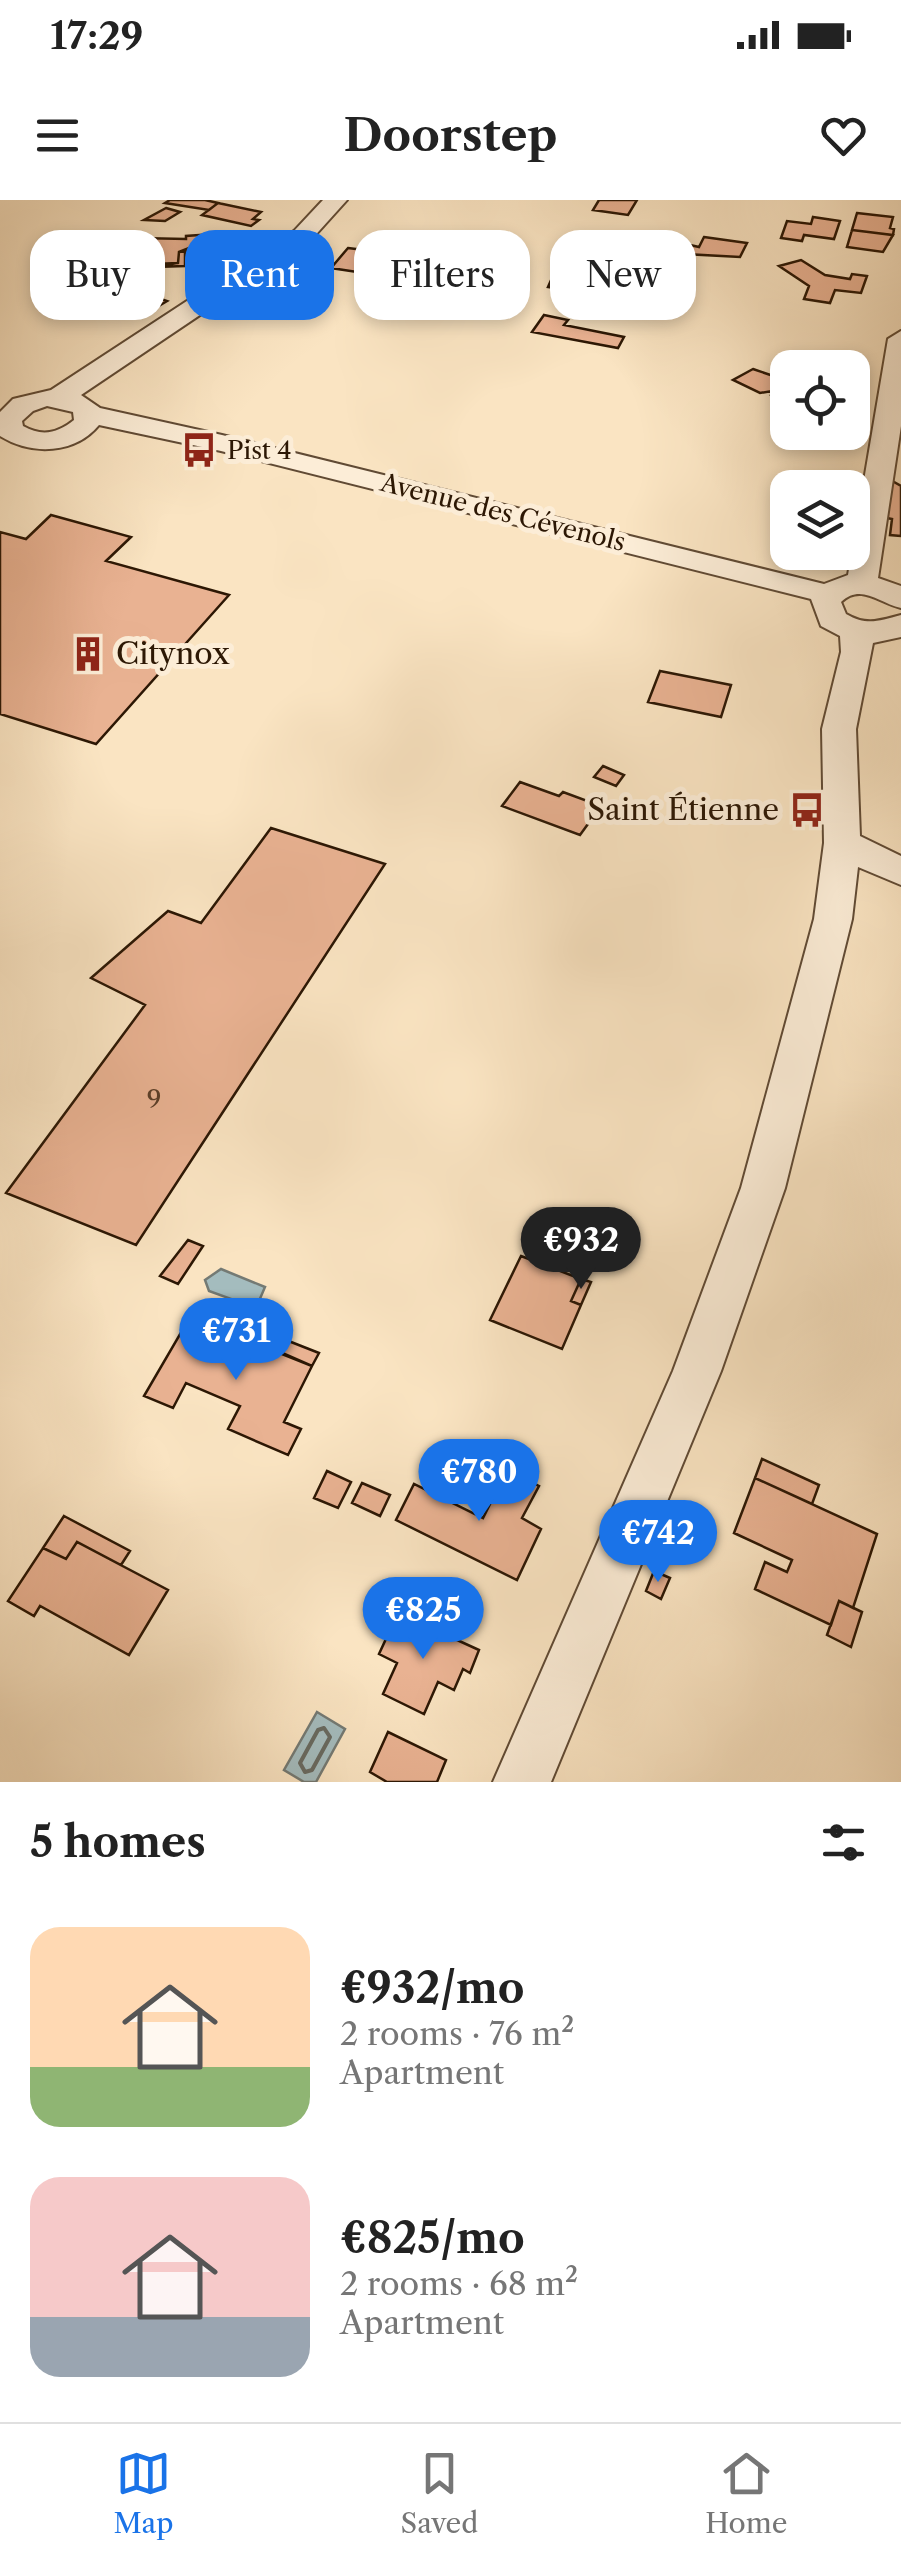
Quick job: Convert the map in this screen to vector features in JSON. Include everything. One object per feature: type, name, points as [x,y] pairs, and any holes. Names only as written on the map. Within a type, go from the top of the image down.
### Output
[{"type":"street","points":[[14,415],[302,236],[336,200]]},
{"type":"street","points":[[901,339],[888,590],[848,584],[828,594],[826,611],[832,619],[856,632],[885,633],[901,625]]},
{"type":"street","points":[[14,415],[79,403],[66,438]]},
{"type":"street","name":"Avenue des Cévenols","points":[[14,415],[66,438],[176,434],[222,442],[828,594]]},
{"type":"street","points":[[522,1782],[697,1371],[763,1188],[833,919],[842,843],[839,729],[857,652],[856,632]]},
{"type":"street","points":[[842,843],[901,872]]},
{"type":"water","points":[[221,1269],[265,1287],[256,1308],[209,1291],[205,1280]]},
{"type":"water","points":[[317,1712],[345,1729],[316,1782],[304,1782],[284,1770]]},
{"type":"building","points":[[599,200],[637,200],[628,215],[593,210]]},
{"type":"building","points":[[165,203],[218,203],[209,210]]},
{"type":"building","points":[[218,203],[261,212],[253,219],[259,220],[251,226],[202,215]]},
{"type":"building","points":[[166,208],[180,212],[165,221],[144,220]]},
{"type":"building","points":[[857,213],[893,217],[893,235],[852,230]]},
{"type":"building","points":[[813,217],[840,221],[834,239],[804,235],[802,241],[781,238],[787,221],[811,224]]},
{"type":"building","points":[[852,230],[893,235],[883,252],[847,247]]},
{"type":"building","points":[[704,237],[747,243],[740,257],[696,255],[696,246]]},
{"type":"building","points":[[165,239],[185,239],[185,251],[179,252],[178,263],[165,264]]},
{"type":"building","points":[[348,248],[354,249],[354,272],[334,268]]},
{"type":"building","points":[[185,250],[185,266],[165,267],[178,263],[179,252]]},
{"type":"building","points":[[801,260],[825,275],[850,279],[852,274],[867,276],[861,293],[835,290],[830,303],[804,299],[809,286],[779,266]]},
{"type":"building","points":[[544,315],[550,320],[568,320],[564,325],[624,337],[618,348],[532,332]]},
{"type":"building","points":[[753,369],[770,375],[770,391],[760,393],[733,380]]},
{"type":"building","points":[[887,478],[901,486],[901,536],[890,535],[892,519],[882,517]]},
{"type":"building","name":"Citynox","points":[[51,515],[131,537],[106,561],[229,595],[96,744],[0,714],[0,532],[26,539]]},
{"type":"building","points":[[660,671],[731,685],[721,717],[648,702]]},
{"type":"building","points":[[603,766],[624,775],[616,786],[594,777]]},
{"type":"building","points":[[520,782],[601,806],[580,835],[502,806]]},
{"type":"building","points":[[271,828],[385,864],[136,1245],[6,1193],[145,1005],[91,978],[168,911],[201,923]]},
{"type":"building","points":[[188,1240],[203,1246],[178,1284],[160,1276]]},
{"type":"building","points":[[521,1256],[581,1279],[571,1301],[581,1305],[562,1349],[490,1320]]},
{"type":"building","points":[[581,1279],[591,1282],[581,1305],[571,1301]]},
{"type":"building","points":[[217,1328],[312,1366],[284,1422],[301,1429],[288,1455],[228,1429],[240,1406],[186,1383],[173,1408],[144,1396],[183,1329],[210,1340]]},
{"type":"building","points":[[286,1340],[319,1353],[312,1366],[280,1352]]},
{"type":"building","points":[[762,1459],[819,1485],[812,1504],[755,1478]]},
{"type":"building","points":[[507,1470],[539,1486],[522,1518],[541,1529],[517,1580],[396,1520],[414,1484],[483,1518]]},
{"type":"building","points":[[327,1471],[351,1482],[338,1508],[314,1498]]},
{"type":"building","points":[[755,1478],[877,1534],[853,1608],[839,1601],[831,1625],[755,1589],[765,1562],[787,1572],[792,1560],[734,1533]]},
{"type":"building","points":[[362,1483],[390,1495],[380,1516],[352,1503]]},
{"type":"building","points":[[64,1516],[130,1551],[121,1565],[77,1542],[66,1559],[43,1548]]},
{"type":"building","points":[[77,1542],[168,1590],[129,1655],[40,1606],[34,1616],[8,1601],[43,1548],[66,1559]]},
{"type":"building","points":[[654,1571],[670,1578],[661,1599],[646,1591]]},
{"type":"building","points":[[839,1601],[862,1612],[851,1647],[827,1635]]},
{"type":"building","points":[[398,1613],[479,1650],[470,1673],[463,1669],[454,1690],[438,1682],[424,1714],[383,1694],[397,1663],[379,1654]]},
{"type":"building","points":[[388,1732],[446,1760],[437,1782],[387,1782],[370,1772]]},
{"type":"place","name":"Pist 4","points":[[199,450]]},
{"type":"place","name":"Citynox","points":[[88,654]]},
{"type":"place","name":"Saint Étienne","points":[[807,810]]}]
